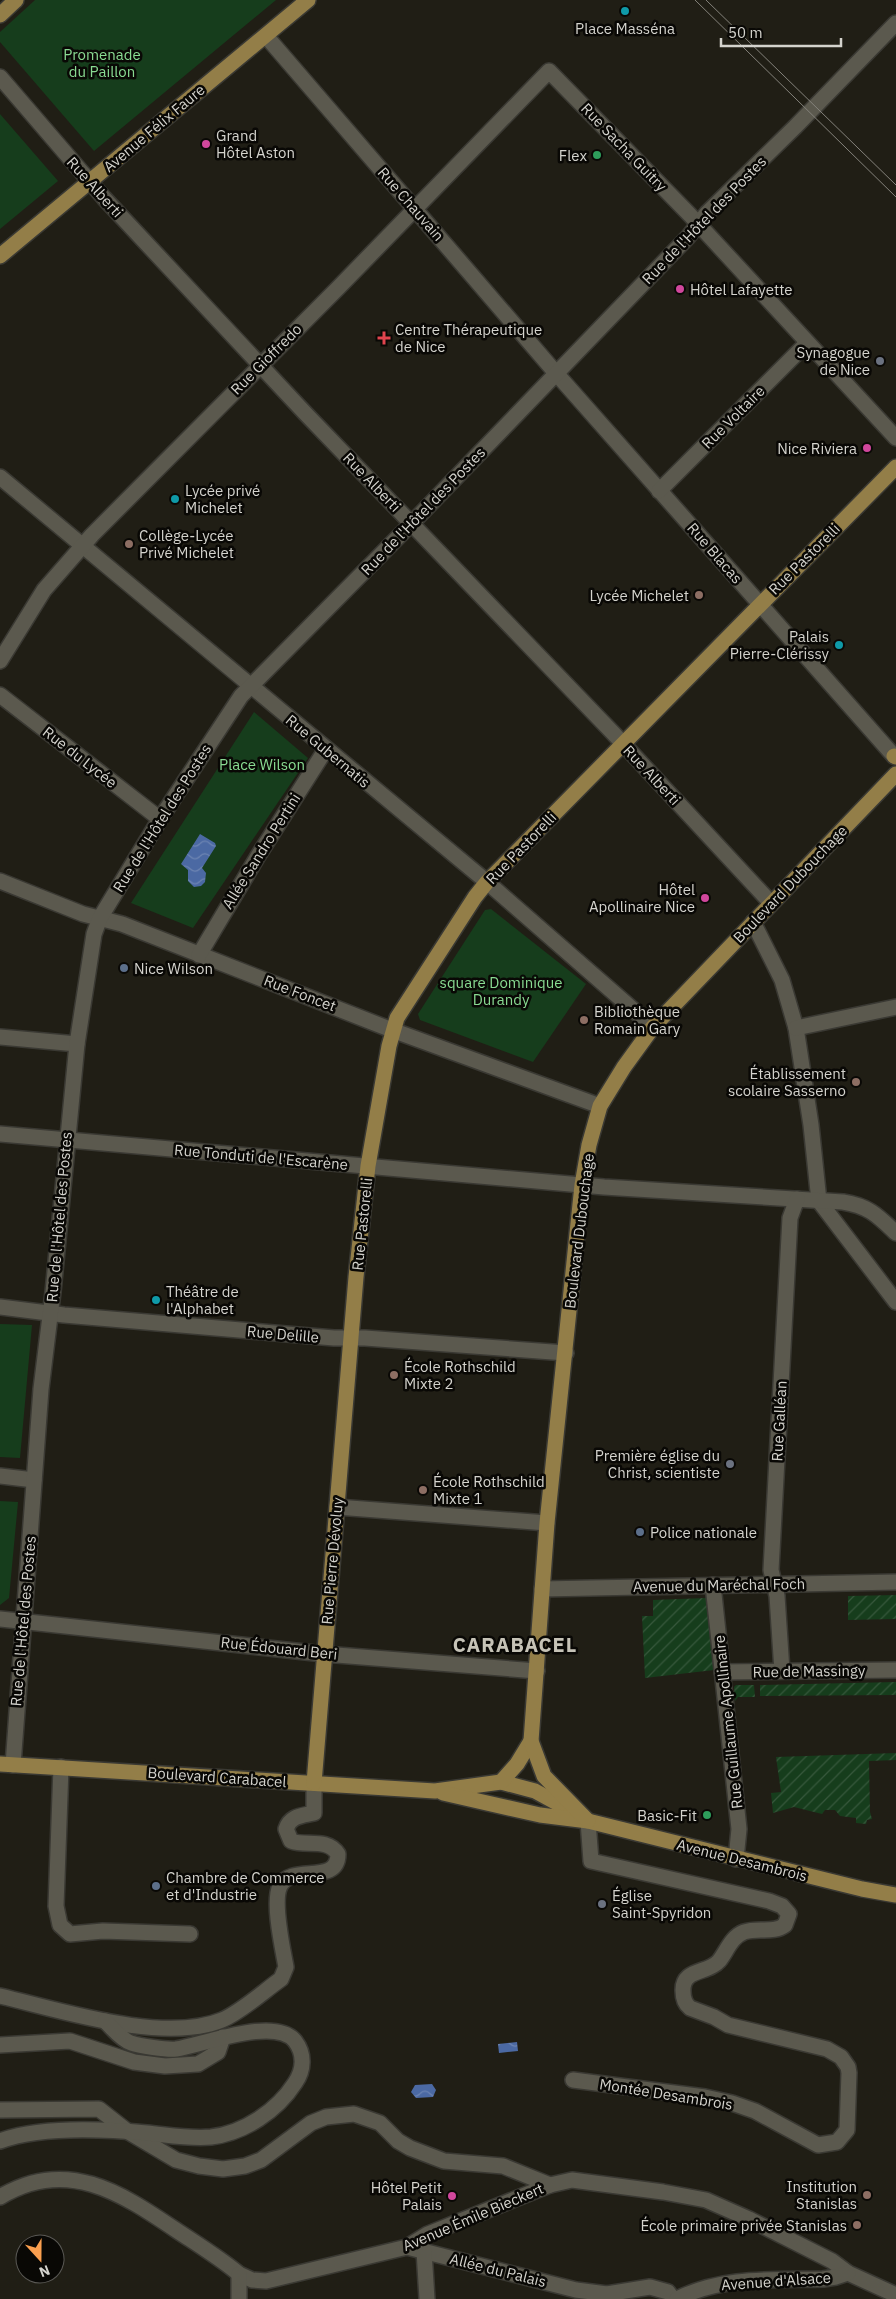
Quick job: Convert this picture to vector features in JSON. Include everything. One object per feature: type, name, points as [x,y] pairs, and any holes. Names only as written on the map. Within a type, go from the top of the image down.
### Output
[{"type":"main road","points":[[0,15],[16,0]]},
{"type":"main road","name":"Avenue Félix Faure","points":[[0,256],[308,0]]},
{"type":"main road","name":"Rue Pastorelli","points":[[352,1338],[368,1166],[392,1030],[397,1018],[475,897],[487,882],[896,467]]},
{"type":"main road","name":"Boulevard Dubouchage","points":[[588,1821],[554,1788],[541,1772],[531,1741],[547,1523],[582,1185],[600,1106],[624,1067],[653,1027],[896,774]]},
{"type":"main road","name":"Rue Pierre Dévoluy","points":[[314,1783],[352,1338]]},
{"type":"main road","name":"Boulevard Dubouchage","points":[[501,1782],[531,1741]]},
{"type":"main road","name":"Boulevard Carabacel","points":[[6,1764],[435,1791],[501,1782],[536,1791],[588,1821]]},
{"type":"main road","name":"Boulevard Carabacel","points":[[435,1791],[470,1801],[540,1815],[588,1821]]},
{"type":"main road","name":"Avenue Desambrois","points":[[588,1821],[736,1859],[862,1889],[896,1895]]},
{"type":"street","name":"Rue de l'Hôtel des Postes","points":[[6,1764],[22,1622],[66,1140],[77,1044],[94,934],[100,918],[160,818],[241,696],[412,523],[688,237],[698,224],[896,23]]},
{"type":"street","name":"Rue Chauvain","points":[[266,36],[556,372]]},
{"type":"street","name":"Rue Gioffredo","points":[[0,661],[44,590],[82,546],[339,287],[549,71]]},
{"type":"street","name":"Rue Sacha Guitry","points":[[549,71],[698,224],[896,438]]},
{"type":"street","name":"Rue Alberti","points":[[0,77],[90,181],[305,413],[623,744],[771,903]]},
{"type":"street","name":"Rue Voltaire","points":[[659,490],[807,343]]},
{"type":"street","name":"Rue Blacas","points":[[556,372],[895,756]]},
{"type":"street","name":"Rue Gubernatis","points":[[0,477],[487,882],[653,1027]]},
{"type":"street","name":"Rue du Lycée","points":[[0,695],[160,818]]},
{"type":"street","name":"Allée Sandro Pertini","points":[[199,955],[258,856],[326,749]]},
{"type":"street","name":"Rue Foncet","points":[[0,881],[83,914],[122,924],[392,1030],[600,1106]]},
{"type":"street","points":[[753,922],[782,980],[796,1028],[811,1125],[819,1201],[896,1302]]},
{"type":"street","points":[[796,1028],[896,1008]]},
{"type":"street","points":[[0,1037],[77,1044]]},
{"type":"street","name":"Rue Tonduti de l'Escarène","points":[[0,1134],[582,1185],[860,1205],[873,1211],[896,1234]]},
{"type":"street","name":"Rue Galléan","points":[[782,1671],[771,1570],[790,1218],[796,1199]]},
{"type":"street","name":"Rue Delille","points":[[0,1307],[50,1313],[352,1338],[566,1353]]},
{"type":"street","points":[[0,1476],[34,1480]]},
{"type":"street","points":[[337,1507],[547,1523]]},
{"type":"street","name":"Avenue du Maréchal Foch","points":[[542,1589],[896,1582]]},
{"type":"street","name":"Rue Guillaume Apollinaire","points":[[713,1585],[739,1829],[736,1859]]},
{"type":"street","name":"Rue Édouard Beri","points":[[0,1619],[324,1654],[537,1670]]},
{"type":"street","name":"Rue de Massingy","points":[[722,1672],[896,1670]]},
{"type":"street","points":[[61,1767],[56,1906],[63,1929],[70,1934],[102,1931],[190,1934]]},
{"type":"street","points":[[0,1996],[105,2021],[177,2028],[213,2023],[228,2017],[282,1979],[286,1968],[279,1927],[278,1892],[280,1886],[288,1877],[294,1875],[313,1874],[331,1869],[338,1860],[338,1854],[332,1848],[314,1842],[296,1843],[291,1841],[286,1829],[288,1822],[294,1817],[314,1813],[314,1783]]},
{"type":"street","name":"Montée Desambrois","points":[[573,2080],[705,2097],[732,2103],[755,2111],[818,2145],[837,2142],[846,2130],[850,2079],[848,2067],[841,2057],[827,2049],[728,2025],[714,2017],[690,2008],[683,1995],[684,1983],[688,1977],[691,1974],[714,1966],[738,1935],[752,1930],[776,1929],[785,1925],[789,1914],[786,1908],[769,1901],[591,1861],[588,1821]]},
{"type":"street","points":[[0,2141],[25,2135],[88,2129],[211,2137],[251,2123],[278,2104],[295,2084],[302,2071],[301,2053],[295,2041],[288,2034],[278,2031],[223,2037],[174,2050],[129,2043],[105,2021]]},
{"type":"street","points":[[0,2045],[70,2040],[134,2062],[165,2066],[198,2064],[218,2052],[223,2037]]},
{"type":"street","points":[[0,2110],[99,2110],[127,2131],[176,2160],[199,2166],[223,2169],[245,2166],[261,2160],[311,2123],[333,2115],[354,2114],[380,2123],[398,2141],[410,2148],[444,2161],[503,2166],[550,2185]]},
{"type":"street","name":"Avenue Émile Bieckert","points":[[0,2197],[10,2191],[40,2181],[65,2179],[90,2182],[115,2192],[139,2205],[239,2274],[252,2280],[266,2281],[407,2247],[428,2234],[550,2185],[572,2180],[587,2181],[706,2200],[749,2219],[832,2261],[848,2273],[896,2295]]},
{"type":"street","name":"Allée du Palais","points":[[407,2247],[576,2290],[608,2294],[650,2287],[668,2292],[675,2299]]},
{"type":"street","points":[[424,2251],[427,2299]]},
{"type":"street","name":"Avenue d'Alsace","points":[[675,2299],[690,2292],[729,2282],[824,2279],[848,2273]]},
{"type":"street","points":[[239,2274],[239,2299]]},
{"type":"green space","name":"Promenade du Paillon","points":[[35,0],[276,0],[94,151],[0,42],[0,32]]},
{"type":"green space","points":[[0,114],[58,181],[0,229]]},
{"type":"green space","name":"Place Wilson","points":[[254,712],[308,758],[193,928],[131,903]]},
{"type":"green space","name":"square Dominique Durandy","points":[[491,909],[586,984],[533,1062],[420,1020],[418,1014],[485,910]]},
{"type":"green space","points":[[0,1324],[32,1325],[20,1458],[0,1457]]},
{"type":"green space","points":[[0,1501],[18,1502],[9,1598],[0,1605]]},
{"type":"green space","points":[[896,1595],[896,1619],[848,1620],[848,1596]]},
{"type":"green space","points":[[706,1598],[714,1670],[645,1678],[642,1616],[653,1616],[653,1600]]},
{"type":"green space","points":[[896,1682],[896,1695],[760,1696],[760,1685]]},
{"type":"green space","points":[[736,1685],[754,1685],[755,1697],[738,1697],[735,1701],[734,1687]]},
{"type":"green space","points":[[896,1753],[896,1760],[869,1761],[870,1812],[872,1819],[867,1820],[866,1824],[856,1823],[856,1818],[840,1816],[835,1810],[825,1810],[822,1814],[794,1807],[773,1813],[771,1793],[781,1792],[776,1757]]},
{"type":"water","points":[[200,834],[215,843],[216,846],[202,868],[206,873],[205,882],[201,886],[194,887],[188,881],[188,870],[181,864]]},
{"type":"water","points":[[517,2042],[518,2051],[499,2053],[498,2044]]},
{"type":"water","points":[[432,2084],[436,2090],[433,2097],[416,2098],[411,2092],[415,2085]]},
{"type":"tram line","points":[[695,0],[896,197]]},
{"type":"tram line","points":[[706,0],[896,185]]},
{"type":"place","name":"Place Masséna","points":[[625,11]]},
{"type":"place","name":"Grand Hôtel Aston","points":[[206,144]]},
{"type":"place","name":"Flex","points":[[597,155]]},
{"type":"place","name":"Hôtel Lafayette","points":[[680,289]]},
{"type":"place","name":"Centre Thérapeutique de Nice","points":[[384,338]]},
{"type":"place","name":"Synagogue de Nice","points":[[880,361]]},
{"type":"place","name":"Nice Riviera","points":[[867,448]]},
{"type":"place","name":"Lycée privé Michelet","points":[[175,499]]},
{"type":"place","name":"Collège-Lycée Privé Michelet","points":[[129,544]]},
{"type":"place","name":"Lycée Michelet","points":[[699,595]]},
{"type":"place","name":"Palais Pierre-Clérissy","points":[[839,645]]},
{"type":"place","name":"Hôtel Apollinaire Nice","points":[[705,898]]},
{"type":"place","name":"Nice Wilson","points":[[124,968]]},
{"type":"place","name":"Bibliothèque Romain Gary","points":[[584,1020]]},
{"type":"place","name":"Établissement scolaire Sasserno","points":[[856,1082]]},
{"type":"place","name":"Théâtre de l'Alphabet","points":[[156,1300]]},
{"type":"place","name":"École Rothschild Mixte 2","points":[[394,1375]]},
{"type":"place","name":"Première église du Christ, scientiste","points":[[730,1464]]},
{"type":"place","name":"École Rothschild Mixte 1","points":[[423,1490]]},
{"type":"place","name":"Police nationale","points":[[640,1532]]},
{"type":"place","name":"Basic-Fit","points":[[707,1815]]},
{"type":"place","name":"Chambre de Commerce et d'Industrie","points":[[156,1886]]},
{"type":"place","name":"Église Saint-Spyridon","points":[[602,1904]]},
{"type":"place","name":"Institution Stanislas","points":[[867,2195]]},
{"type":"place","name":"Hôtel Petit Palais","points":[[452,2196]]},
{"type":"place","name":"École primaire privée Stanislas","points":[[857,2225]]},
{"type":"district","name":"CARABACEL","points":[[515,1644]]}]
